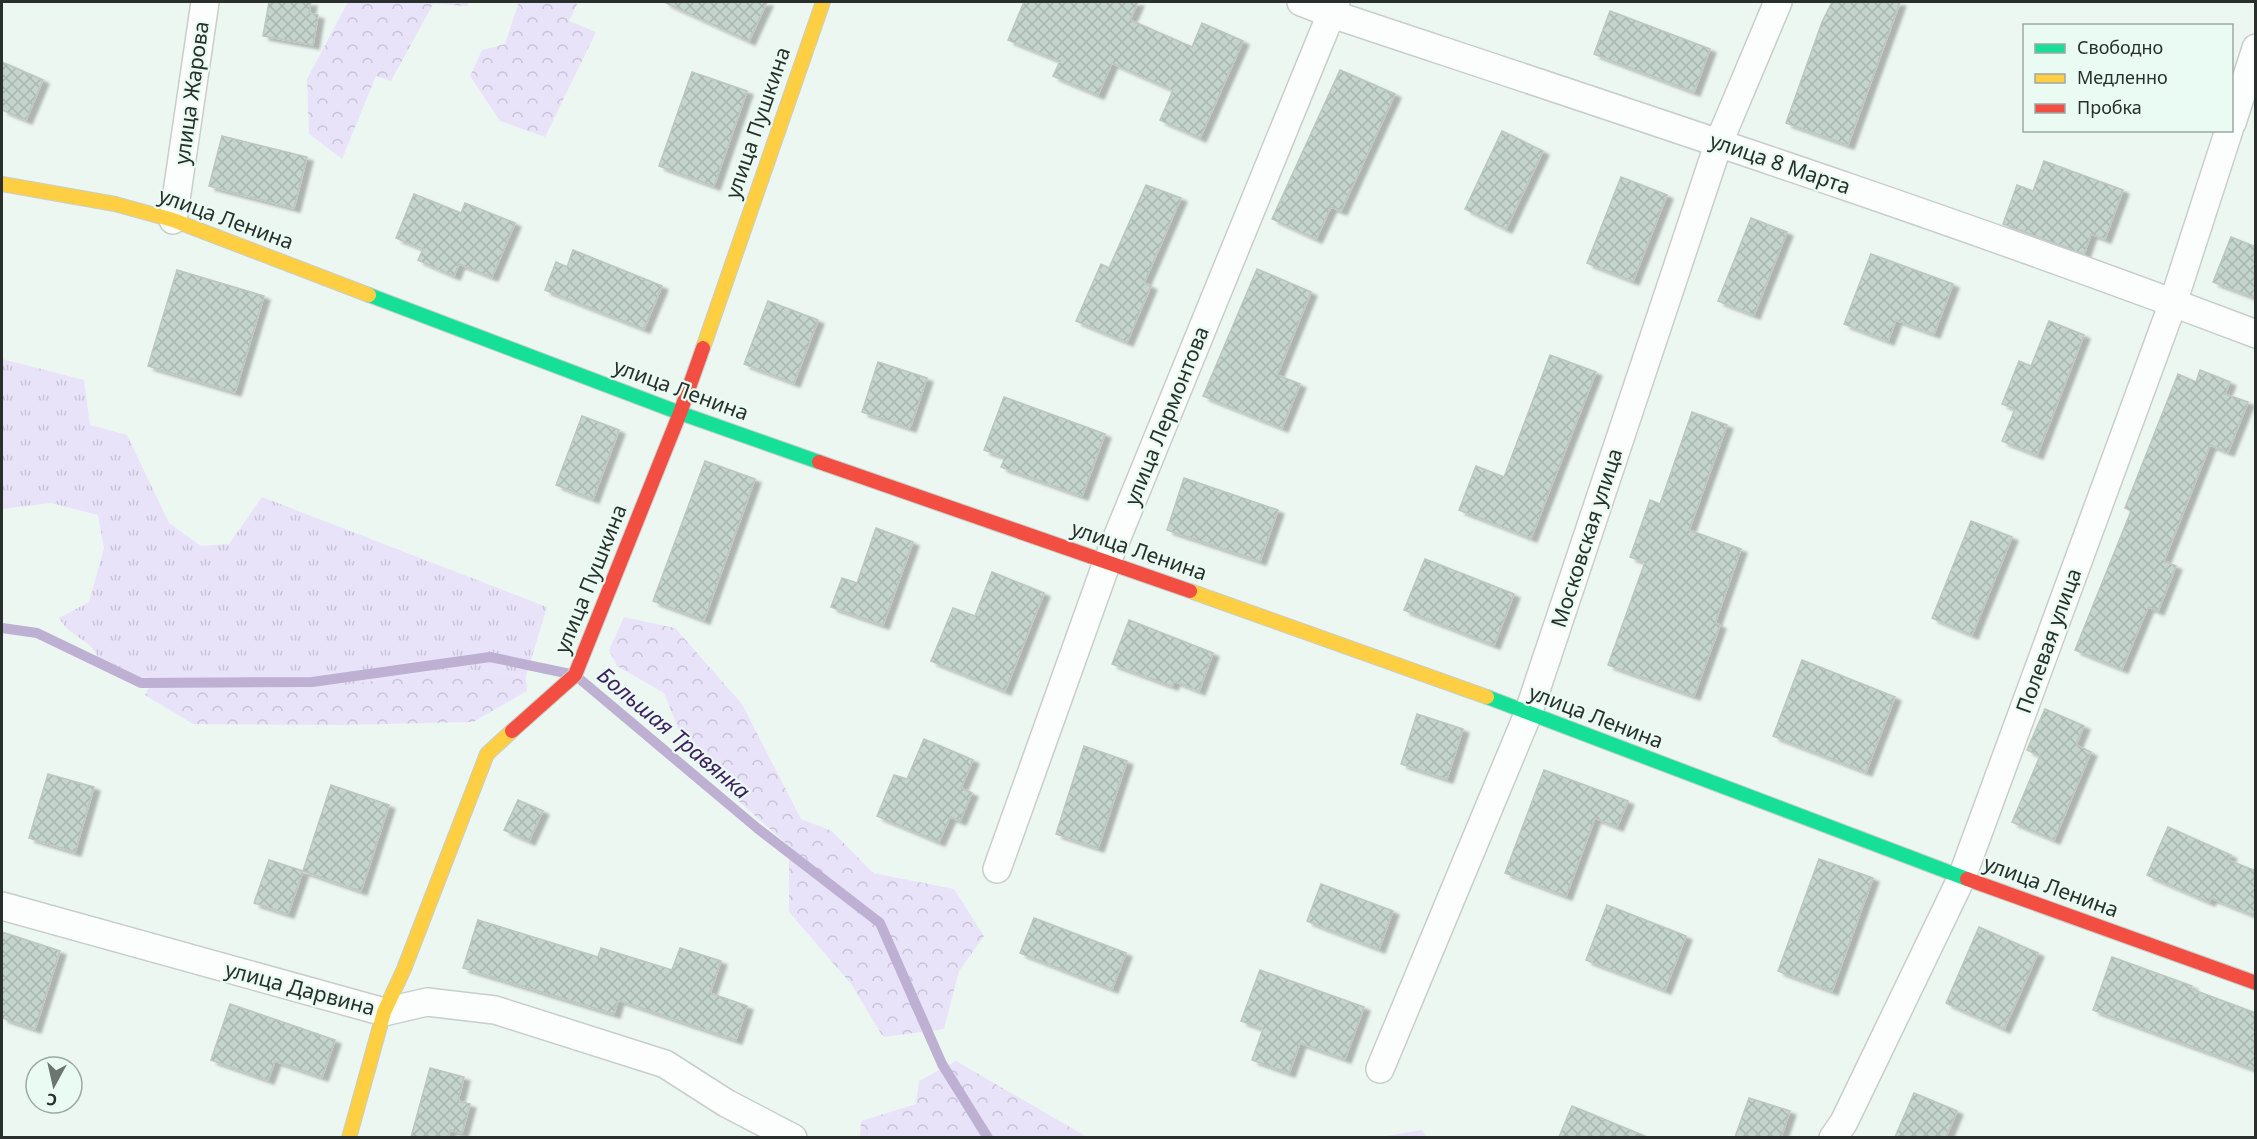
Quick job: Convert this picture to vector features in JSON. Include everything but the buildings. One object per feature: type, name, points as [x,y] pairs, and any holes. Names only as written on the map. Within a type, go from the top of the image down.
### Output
[{"type":"street","name":"улица Жарова","points":[[173,220],[205,2]]},
{"type":"street","name":"улица Пушкина","points":[[349,1137],[384,1012],[404,969],[486,754],[575,675],[680,413],[823,2]]},
{"type":"street","name":"улица 8 Марта","points":[[1301,2],[1334,8],[1719,142],[2256,334]]},
{"type":"street","name":"Московская улица","points":[[1380,1069],[1528,714],[1719,142],[1778,2]]},
{"type":"street","name":"улица Лермонтова","points":[[998,869],[1107,562],[1334,8]]},
{"type":"street","points":[[2233,120],[2256,48]]},
{"type":"street","name":"Полевая улица","points":[[1833,1137],[1844,1122],[1962,877],[2173,303],[2228,132]]},
{"type":"street","name":"улица Ленина","points":[[2,184],[115,204],[173,220],[680,413],[1461,686],[1528,714],[1962,877],[2256,983]]},
{"type":"street","name":"улица Дарвина","points":[[2,906],[384,1012],[427,1002],[495,1010],[665,1064],[726,1102],[793,1137]]},
{"type":"green space","points":[[348,2],[470,2],[467,6],[433,4],[391,81],[376,76],[342,159],[309,134],[307,79]]},
{"type":"green space","points":[[519,2],[578,2],[569,21],[596,32],[545,137],[500,121],[470,76],[482,50],[505,44]]},
{"type":"green space","points":[[2,359],[84,380],[90,425],[127,435],[169,523],[201,546],[229,544],[262,497],[547,607],[526,676],[455,668],[327,688],[192,673],[153,678],[134,677],[99,660],[91,647],[69,631],[59,618],[89,602],[104,548],[98,515],[51,503],[2,509]]},
{"type":"green space","points":[[624,617],[675,628],[742,704],[801,819],[832,831],[873,873],[954,889],[984,936],[959,971],[944,1029],[883,1037],[852,985],[789,912],[789,846],[690,758],[664,693],[617,666],[609,650]]},
{"type":"green space","points":[[455,668],[526,676],[527,691],[473,722],[342,725],[193,724],[145,695],[153,678],[192,673],[327,688]]},
{"type":"green space","points":[[956,1061],[1087,1137],[860,1137],[861,1121],[916,1104],[919,1081]]},
{"type":"green space","points":[[1422,1130],[1427,1137],[1380,1137]]},
{"type":"waterway","name":"Большая Травянка","points":[[2,628],[37,633],[141,683],[312,682],[490,657],[575,675],[757,828],[880,923],[942,1064],[988,1138]]},
{"type":"traffic: fast","points":[[369,295],[680,413],[819,462]]},
{"type":"traffic: fast","points":[[1487,697],[1967,879]]},
{"type":"traffic: slow","points":[[703,348],[823,2]]},
{"type":"traffic: slow","points":[[2,184],[115,204],[173,220],[369,295]]},
{"type":"traffic: slow","points":[[1190,591],[1487,697]]},
{"type":"traffic: slow","points":[[349,1138],[384,1012],[404,969],[487,754],[512,731]]},
{"type":"traffic: jam","points":[[512,731],[575,675],[680,413],[703,348]]},
{"type":"traffic: jam","points":[[819,462],[1190,591]]},
{"type":"traffic: jam","points":[[1967,879],[2256,983]]}]
